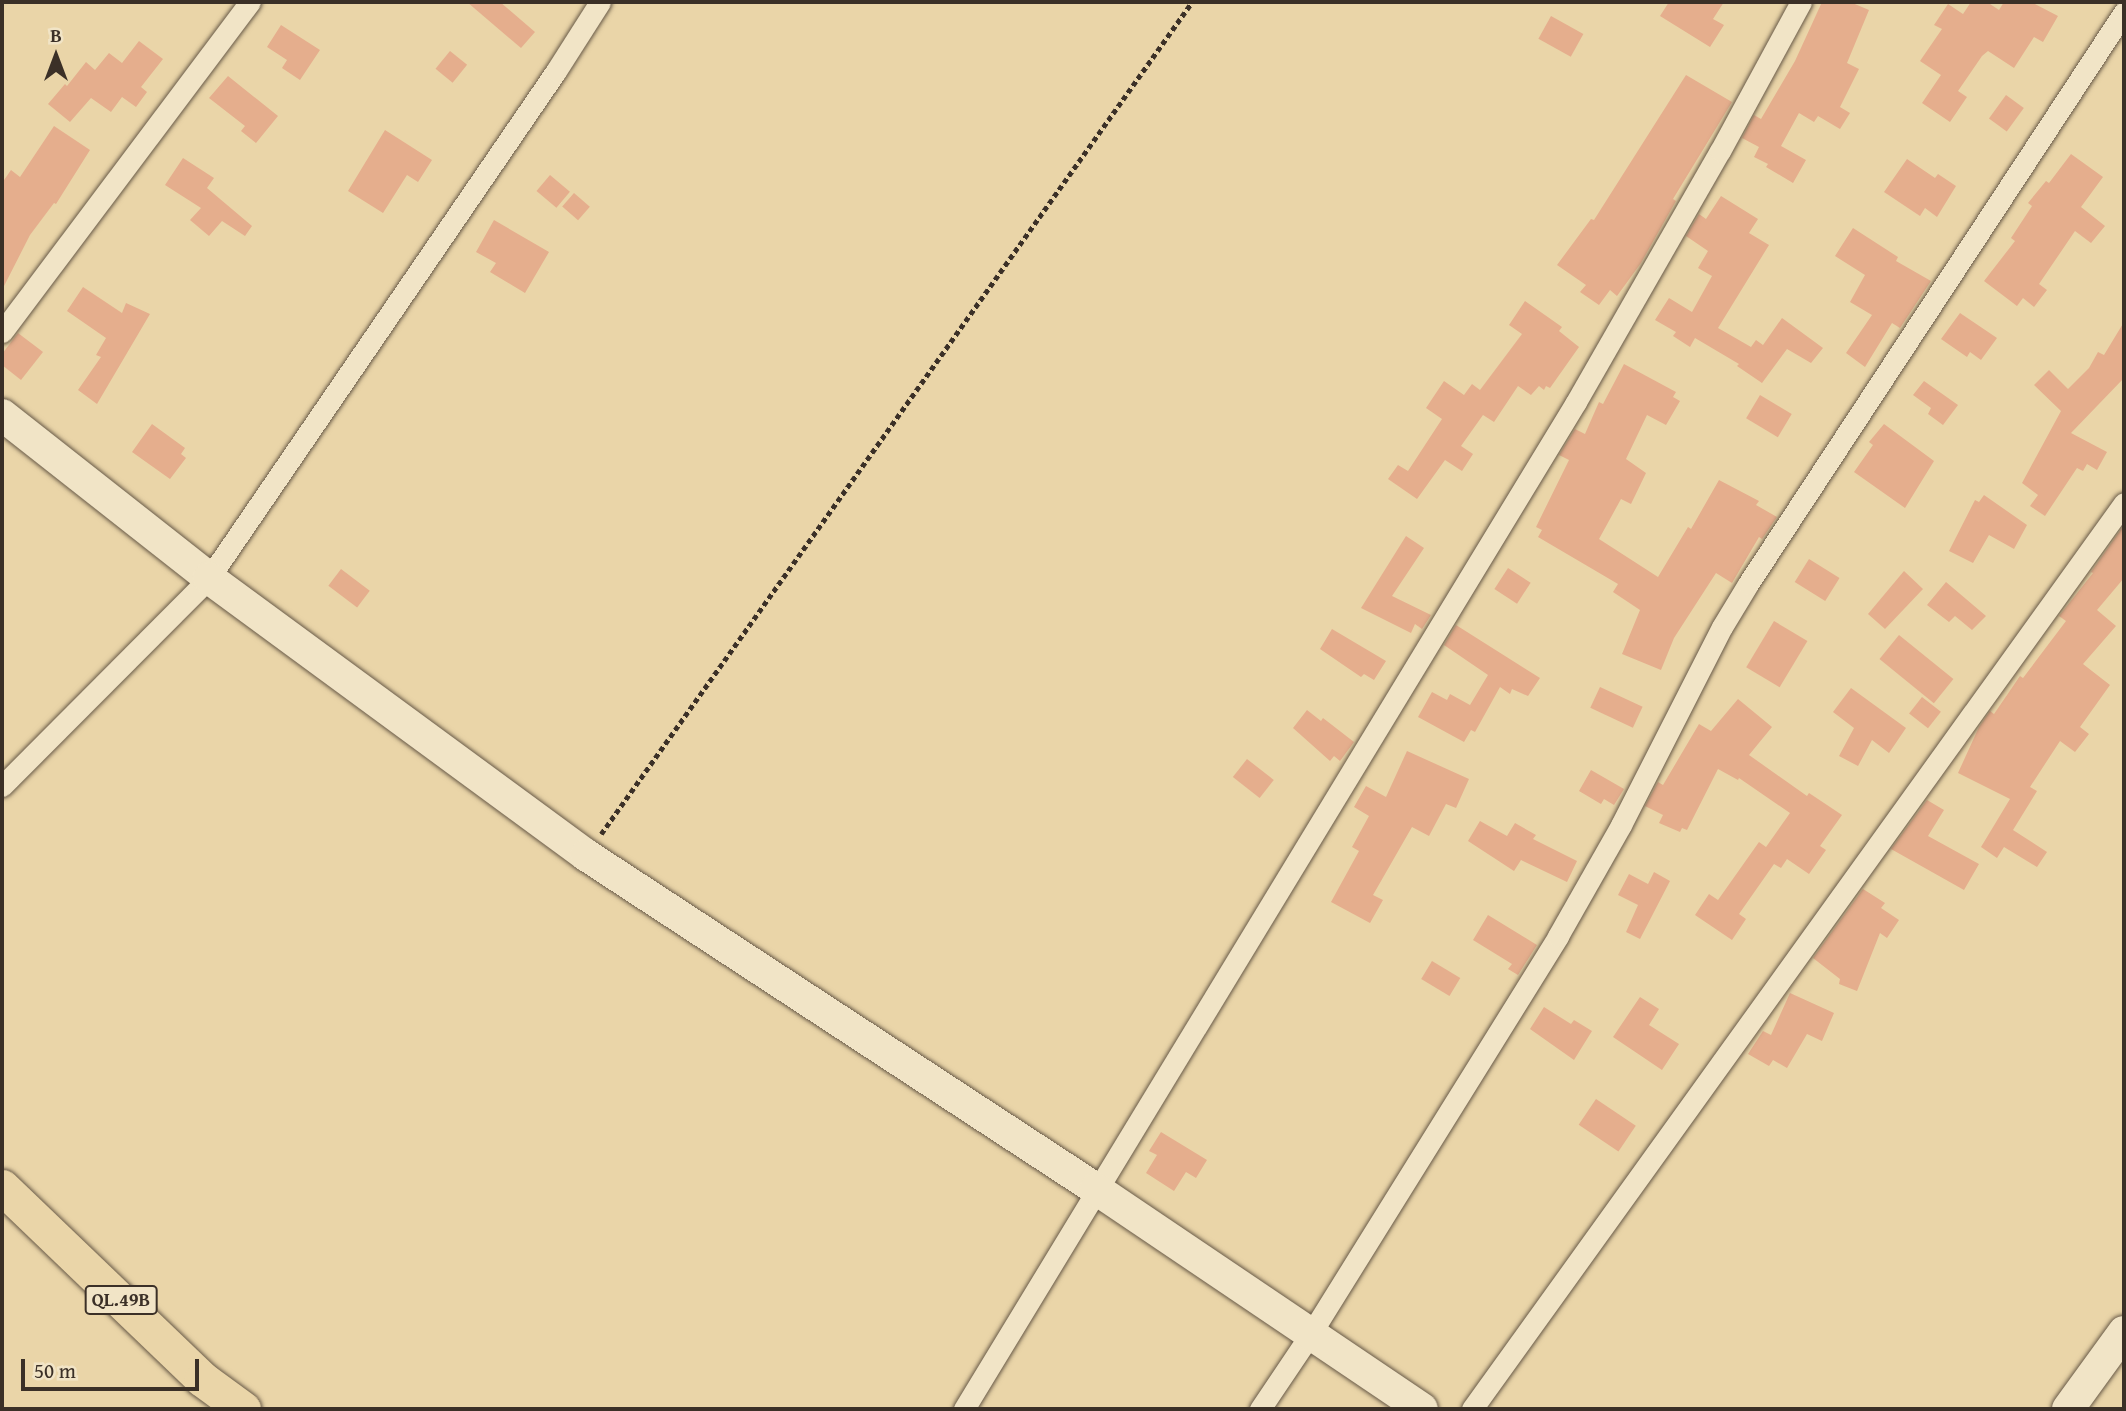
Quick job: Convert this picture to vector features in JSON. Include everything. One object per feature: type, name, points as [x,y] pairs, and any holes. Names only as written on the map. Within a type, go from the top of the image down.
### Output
[{"type":"main road","name":"QL.49B","points":[[2,1187],[201,1379],[243,1409]]},
{"type":"street","points":[[2,332],[250,2]]},
{"type":"street","points":[[2,786],[209,578],[556,71],[600,2]]},
{"type":"street","points":[[964,1409],[1576,402],[1720,151],[1801,2]]},
{"type":"street","points":[[1260,1409],[1310,1335],[1565,925],[1621,825],[1722,628],[1748,584],[2124,12]]},
{"type":"street","points":[[2,415],[209,578],[586,855],[1096,1189],[1422,1409]]},
{"type":"street","points":[[1472,1409],[2124,503]]},
{"type":"street","points":[[2067,1409],[2124,1332]]},
{"type":"path","points":[[586,855],[1192,2]]},
{"type":"building","points":[[467,2],[500,2],[535,32],[521,48]]},
{"type":"building","points":[[1669,2],[1724,2],[1713,19],[1724,25],[1710,47],[1660,16]]},
{"type":"building","points":[[1822,2],[1850,2],[1869,10],[1847,63],[1859,69],[1840,107],[1850,113],[1840,129],[1818,116],[1814,122],[1799,113],[1781,146],[1806,160],[1793,183],[1754,157],[1759,147],[1742,138],[1754,115],[1761,119],[1795,61]]},
{"type":"building","points":[[1971,2],[1987,2],[1999,10],[2004,2],[2031,2],[2058,16],[2043,42],[2034,37],[2014,68],[1988,51],[1982,56],[1958,91],[1967,97],[1950,122],[1922,103],[1941,75],[1920,61],[1942,29],[1934,25],[1948,4],[1963,14]]},
{"type":"building","points":[[1551,16],[1583,34],[1571,57],[1538,39]]},
{"type":"building","points":[[281,25],[320,50],[300,80],[282,68],[287,60],[267,47]]},
{"type":"building","points":[[139,41],[163,59],[141,87],[147,92],[136,107],[122,97],[111,112],[91,98],[70,122],[48,104],[86,62],[95,70],[109,53],[122,63]]},
{"type":"building","points":[[450,51],[467,65],[453,83],[436,69]]},
{"type":"building","points":[[1686,75],[1732,102],[1673,199],[1676,201],[1641,263],[1617,296],[1610,290],[1599,305],[1580,292],[1586,285],[1557,265],[1591,219],[1594,220]]},
{"type":"building","points":[[228,76],[278,116],[256,143],[241,131],[245,126],[209,98]]},
{"type":"building","points":[[2006,95],[2024,108],[2007,131],[1989,118]]},
{"type":"building","points":[[54,126],[90,150],[56,204],[54,203],[30,235],[2,290],[2,183],[11,170],[20,177]]},
{"type":"building","points":[[385,130],[432,160],[418,182],[407,175],[383,213],[348,191]]},
{"type":"building","points":[[2071,154],[2103,177],[2081,207],[2105,226],[2091,243],[2075,231],[2039,284],[2047,290],[2034,307],[2023,298],[2017,306],[1984,281],[2015,241],[2011,238],[2032,206],[2028,203],[2046,181],[2049,183]]},
{"type":"building","points":[[183,158],[214,178],[207,188],[252,226],[245,236],[222,221],[209,236],[190,220],[201,208],[165,185]]},
{"type":"building","points":[[1907,159],[1935,178],[1938,174],[1956,186],[1937,217],[1925,208],[1920,216],[1884,192]]},
{"type":"building","points":[[550,175],[570,192],[556,208],[537,191]]},
{"type":"building","points":[[574,193],[590,207],[578,220],[562,207]]},
{"type":"building","points":[[1721,196],[1758,219],[1749,233],[1769,245],[1718,328],[1751,347],[1756,340],[1763,345],[1782,318],[1823,348],[1811,363],[1787,349],[1762,383],[1737,366],[1739,364],[1695,338],[1690,347],[1673,336],[1676,332],[1655,320],[1669,298],[1692,312],[1712,276],[1698,268],[1708,251],[1686,236],[1699,214],[1706,219]]},
{"type":"building","points":[[494,220],[549,252],[525,293],[490,272],[496,263],[476,252]]},
{"type":"building","points":[[1853,228],[1898,257],[1896,261],[1931,281],[1900,328],[1892,323],[1865,367],[1846,353],[1872,315],[1850,302],[1865,275],[1835,256]]},
{"type":"building","points":[[83,287],[122,313],[126,303],[150,314],[97,404],[78,390],[101,357],[96,355],[106,338],[67,311]]},
{"type":"building","points":[[1525,301],[1562,327],[1559,331],[1579,347],[1550,388],[1546,386],[1544,390],[1539,386],[1531,395],[1518,386],[1494,422],[1483,415],[1461,446],[1473,454],[1462,471],[1445,460],[1417,499],[1388,479],[1398,465],[1408,471],[1442,419],[1426,408],[1444,381],[1464,395],[1472,384],[1480,390],[1522,334],[1509,325]]},
{"type":"building","points":[[1960,313],[1997,338],[1981,360],[1970,352],[1967,357],[1941,339]]},
{"type":"building","points":[[2124,322],[2124,378],[2071,433],[2107,452],[2097,470],[2087,464],[2083,471],[2077,468],[2045,516],[2030,506],[2038,495],[2022,483],[2061,411],[2034,385],[2049,370],[2068,389],[2089,368],[2098,352],[2104,355]]},
{"type":"building","points":[[18,333],[43,352],[21,380],[2,365],[2,354]]},
{"type":"building","points":[[1624,364],[1676,392],[1673,397],[1680,401],[1666,425],[1647,415],[1626,459],[1646,473],[1631,504],[1621,499],[1599,539],[1658,577],[1688,527],[1691,529],[1719,480],[1759,501],[1756,505],[1777,517],[1762,539],[1759,537],[1732,583],[1716,573],[1674,638],[1661,670],[1622,654],[1640,610],[1613,592],[1618,584],[1538,537],[1542,530],[1536,527],[1569,460],[1559,455],[1575,429],[1585,434],[1599,402],[1603,404]]},
{"type":"building","points":[[1924,381],[1958,405],[1943,425],[1928,414],[1931,408],[1913,395]]},
{"type":"building","points":[[1760,395],[1792,414],[1778,437],[1746,418]]},
{"type":"building","points":[[152,424],[185,448],[181,454],[186,458],[170,479],[132,452]]},
{"type":"building","points":[[1884,424],[1934,461],[1905,508],[1854,472],[1873,445],[1869,442]]},
{"type":"building","points":[[1984,495],[2027,525],[2014,549],[1989,535],[1973,563],[1949,551],[1975,500],[1979,502]]},
{"type":"building","points":[[2124,525],[2124,578],[2097,610],[2116,626],[2083,664],[2110,685],[2080,727],[2089,734],[2075,752],[2060,741],[2030,787],[2037,791],[2013,830],[2047,852],[2037,867],[2004,847],[1997,858],[1981,847],[2010,799],[1958,773],[1979,727],[1990,711],[1994,714],[2020,676],[2023,678],[2066,621],[2059,616],[2093,573],[2091,572]]},
{"type":"building","points":[[1406,536],[1424,548],[1392,596],[1431,615],[1422,629],[1415,624],[1411,633],[1361,608]]},
{"type":"building","points":[[1809,559],[1840,578],[1825,601],[1795,582]]},
{"type":"building","points":[[1508,568],[1531,583],[1517,604],[1494,589]]},
{"type":"building","points":[[341,569],[370,591],[357,607],[328,586]]},
{"type":"building","points":[[1904,571],[1923,589],[1885,629],[1868,614]]},
{"type":"building","points":[[1946,582],[1986,616],[1972,630],[1955,616],[1949,622],[1927,605]]},
{"type":"building","points":[[1774,621],[1807,641],[1780,687],[1746,667]]},
{"type":"building","points":[[1456,625],[1540,678],[1528,696],[1512,689],[1510,694],[1500,687],[1475,732],[1471,730],[1464,742],[1418,717],[1432,692],[1447,700],[1450,694],[1470,705],[1488,675],[1444,645]]},
{"type":"building","points":[[1332,629],[1386,661],[1374,680],[1364,674],[1361,677],[1320,649]]},
{"type":"building","points":[[1899,635],[1953,679],[1934,703],[1879,659]]},
{"type":"building","points":[[1600,687],[1643,707],[1633,728],[1590,708]]},
{"type":"building","points":[[1851,688],[1906,728],[1889,753],[1872,740],[1858,766],[1839,756],[1854,728],[1833,712]]},
{"type":"building","points":[[1922,697],[1941,712],[1928,728],[1909,714]]},
{"type":"building","points":[[1738,699],[1772,727],[1749,755],[1807,796],[1809,793],[1842,815],[1820,846],[1826,850],[1809,874],[1787,859],[1781,868],[1774,864],[1739,914],[1746,919],[1732,940],[1695,915],[1709,894],[1718,900],[1759,842],[1766,847],[1790,813],[1739,778],[1738,780],[1718,769],[1687,830],[1682,828],[1680,832],[1659,823],[1663,815],[1645,806],[1658,782],[1663,785],[1699,724],[1711,731]]},
{"type":"building","points":[[1307,710],[1321,721],[1323,718],[1354,742],[1340,761],[1334,756],[1330,761],[1293,728]]},
{"type":"building","points":[[1407,751],[1469,779],[1456,808],[1446,804],[1429,836],[1412,827],[1373,895],[1383,900],[1370,923],[1331,902],[1359,851],[1352,847],[1369,816],[1354,807],[1366,786],[1386,797]]},
{"type":"building","points":[[1247,759],[1274,780],[1260,798],[1233,777]]},
{"type":"building","points":[[1591,770],[1624,789],[1614,805],[1604,799],[1601,804],[1579,791]]},
{"type":"building","points":[[1927,800],[1944,810],[1928,836],[1979,864],[1964,890],[1891,849]]},
{"type":"building","points":[[1480,821],[1507,836],[1515,823],[1536,835],[1533,839],[1577,861],[1567,882],[1521,860],[1514,871],[1468,841]]},
{"type":"building","points":[[1654,872],[1670,881],[1640,939],[1626,932],[1638,905],[1618,895],[1629,874],[1648,884]]},
{"type":"building","points":[[1863,889],[1885,903],[1881,908],[1899,920],[1887,938],[1880,933],[1857,991],[1839,984],[1840,979],[1813,958]]},
{"type":"building","points":[[1488,915],[1537,945],[1518,975],[1508,969],[1512,964],[1473,940]]},
{"type":"building","points":[[1432,961],[1460,978],[1449,996],[1421,979]]},
{"type":"building","points":[[1790,993],[1834,1013],[1822,1041],[1807,1034],[1787,1068],[1773,1060],[1769,1066],[1748,1054],[1763,1031],[1771,1035]]},
{"type":"building","points":[[1640,997],[1659,1009],[1649,1025],[1679,1044],[1662,1070],[1613,1037]]},
{"type":"building","points":[[1544,1007],[1571,1024],[1574,1020],[1592,1031],[1574,1060],[1530,1029]]},
{"type":"building","points":[[1596,1099],[1636,1126],[1618,1152],[1579,1125]]},
{"type":"building","points":[[1161,1132],[1207,1160],[1196,1178],[1186,1172],[1174,1191],[1146,1173],[1157,1155],[1149,1151]]}]
